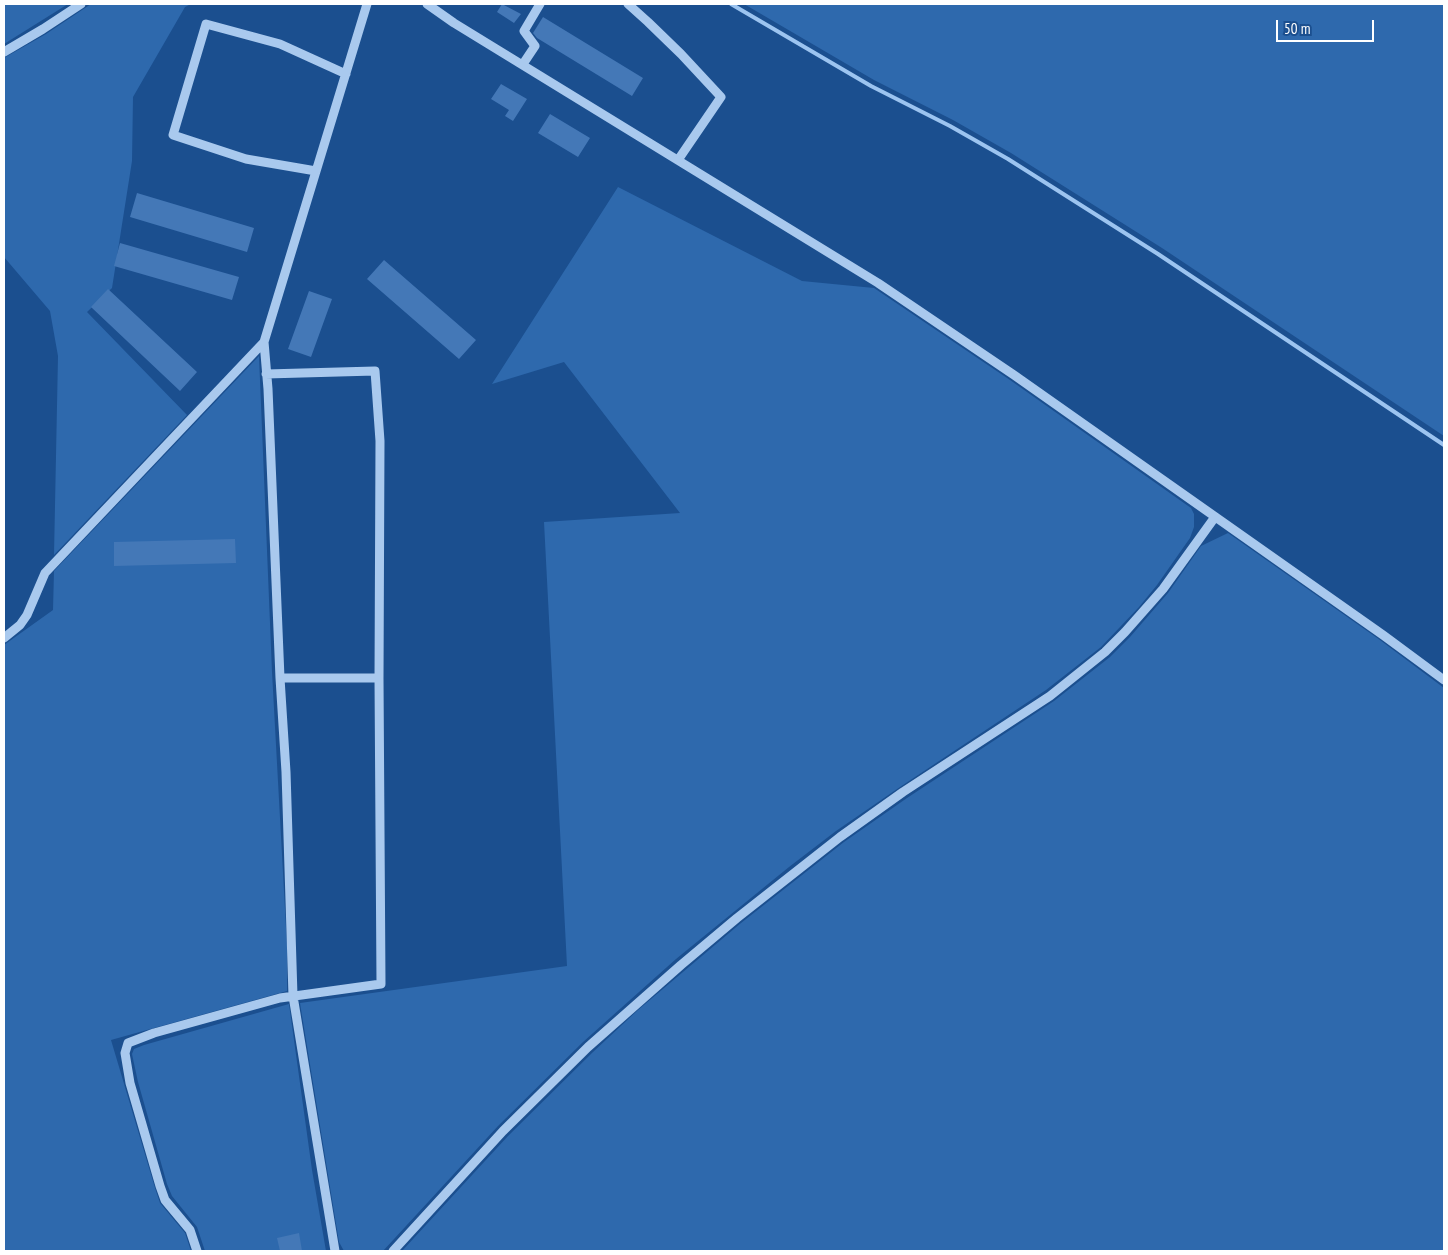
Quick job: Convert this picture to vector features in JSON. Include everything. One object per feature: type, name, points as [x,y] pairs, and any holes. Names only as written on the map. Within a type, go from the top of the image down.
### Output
[{"type":"lane","points":[[4,52],[81,4]]},
{"type":"lane","points":[[335,1251],[293,996],[286,772],[264,342],[367,4]]},
{"type":"lane","points":[[427,4],[878,283],[1014,375],[1444,680]]},
{"type":"lane","points":[[628,4],[661,34],[721,97],[678,160]]},
{"type":"lane","points":[[523,64],[535,46],[524,31],[536,5]]},
{"type":"lane","points":[[316,171],[246,159],[173,135],[206,24],[280,44],[346,74]]},
{"type":"lane","points":[[4,638],[20,625],[27,615],[45,573],[264,342]]},
{"type":"lane","points":[[197,1251],[190,1230],[166,1200],[160,1186],[130,1083],[124,1053],[128,1044],[141,1037],[280,998],[381,984],[380,441],[375,370],[266,374]]},
{"type":"lane","points":[[393,1251],[503,1131],[588,1046],[751,906],[840,837],[903,792],[1050,696],[1105,652],[1163,589],[1215,517]]},
{"type":"lane","points":[[280,678],[379,678]]},
{"type":"shaded area","points":[[4,4],[68,4],[4,44]]},
{"type":"shaded area","points":[[91,4],[191,4],[185,7],[133,97],[132,161],[112,288],[87,312],[187,415],[54,555],[58,356],[50,311],[4,257],[4,58],[46,34]]},
{"type":"shaded area","points":[[744,4],[1444,4],[1444,436],[1162,248],[1011,153],[953,120],[874,80]]},
{"type":"shaded area","points":[[618,187],[802,281],[874,288],[1010,380],[1191,508],[1194,514],[1194,527],[1190,538],[1157,585],[1101,647],[1046,690],[836,831],[676,959],[583,1042],[498,1126],[383,1251],[344,1251],[339,1242],[300,1003],[567,966],[544,522],[680,513],[564,362],[492,384]]},
{"type":"shaded area","points":[[259,356],[272,672],[287,946],[287,991],[111,1040],[160,1203],[185,1233],[191,1251],[4,1251],[4,645],[53,610],[54,571]]},
{"type":"shaded area","points":[[1228,533],[1380,640],[1444,688],[1444,1251],[402,1251],[508,1136],[638,1010],[741,923],[844,842],[1054,701],[1110,657],[1168,593],[1201,546]]},
{"type":"shaded area","points":[[289,1004],[312,1170],[326,1251],[205,1251],[197,1227],[172,1196],[167,1184],[132,1054],[134,1049],[144,1045]]},
{"type":"building","points":[[502,4],[521,14],[514,23],[497,12]]},
{"type":"building","points":[[543,17],[643,78],[632,96],[537,38],[533,33]]},
{"type":"building","points":[[501,84],[527,99],[513,121],[505,116],[509,110],[491,99]]},
{"type":"building","points":[[550,114],[590,138],[578,157],[538,133]]},
{"type":"building","points":[[137,193],[254,228],[247,252],[130,217]]},
{"type":"building","points":[[120,243],[239,277],[232,300],[114,266]]},
{"type":"building","points":[[384,260],[476,340],[459,359],[367,279]]},
{"type":"building","points":[[108,289],[197,372],[180,391],[91,307]]},
{"type":"building","points":[[309,291],[332,299],[311,357],[288,349]]},
{"type":"building","points":[[235,539],[236,563],[114,566],[114,542]]},
{"type":"building","points":[[299,1233],[302,1251],[280,1251],[277,1238]]},
{"type":"waterway","points":[[731,4],[871,86],[950,126],[1008,159],[1158,254],[1444,445]]}]
